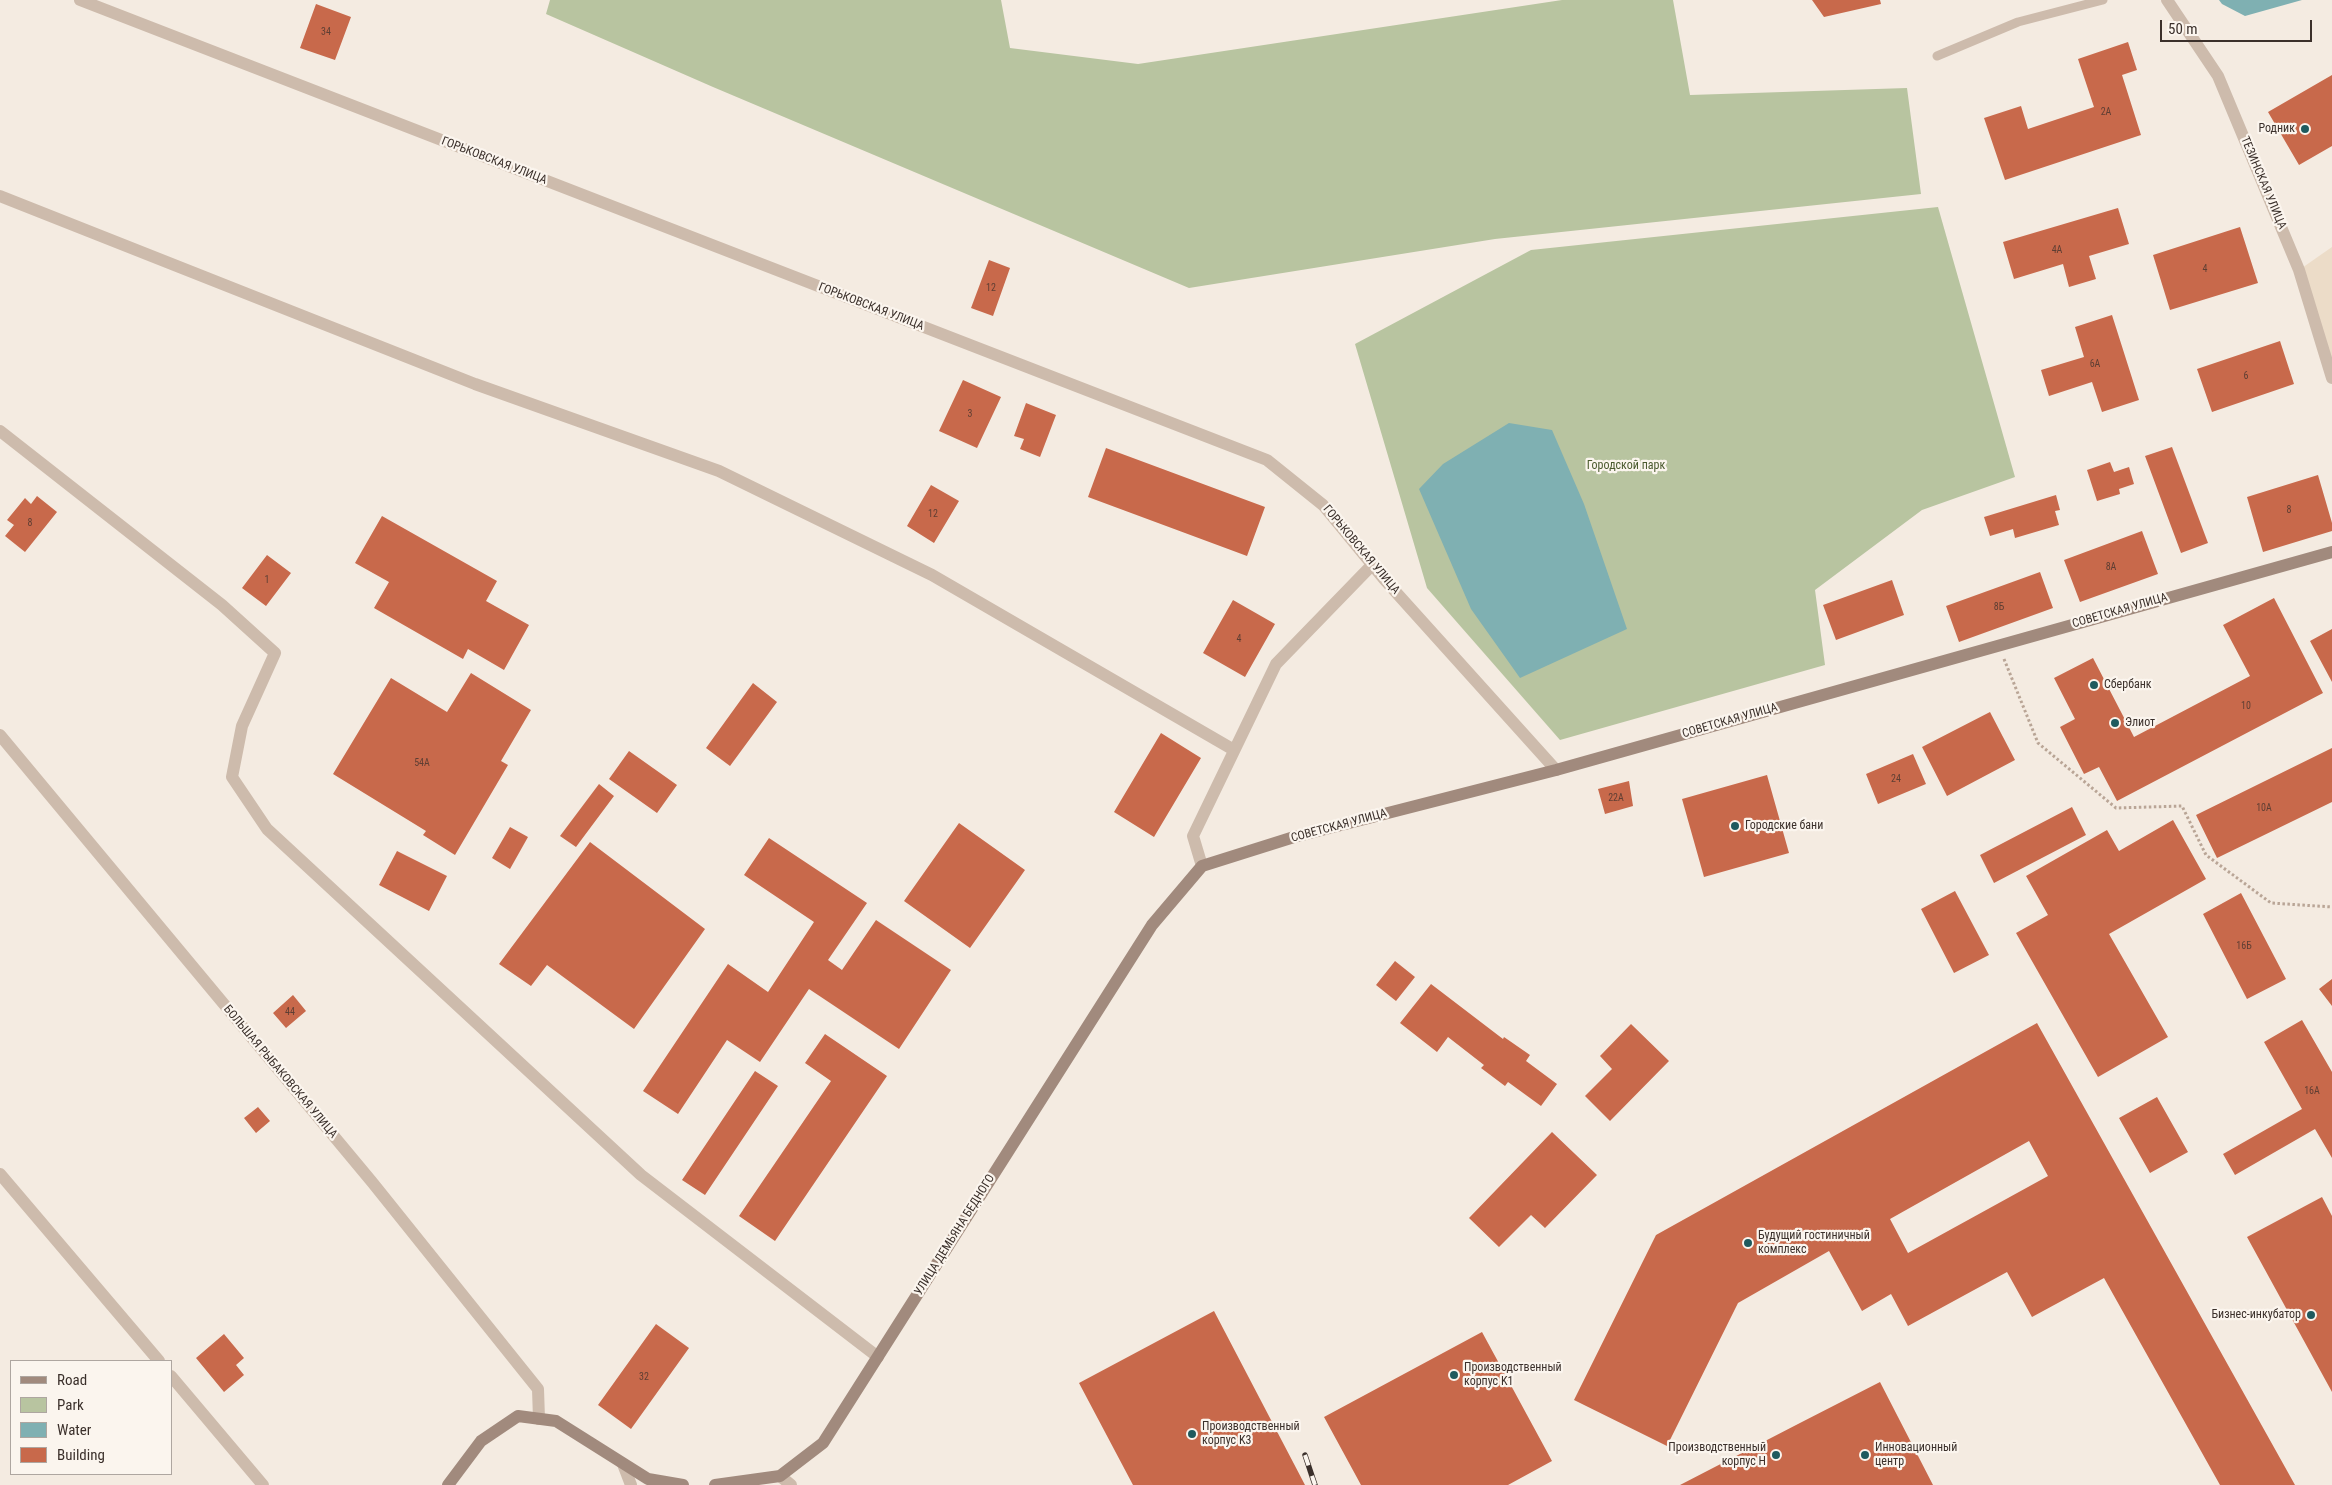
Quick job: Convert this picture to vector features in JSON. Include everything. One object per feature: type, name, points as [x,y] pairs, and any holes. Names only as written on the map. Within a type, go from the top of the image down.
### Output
[{"type":"main road","name":"СОВЕТСКАЯ УЛИЦА","points":[[1202,866],[1294,838],[1556,770],[2332,552]]},
{"type":"main road","name":"УЛИЦА ДЕМЬЯНА БЕДНОГО","points":[[780,1476],[822,1443],[1152,925],[1202,866]]},
{"type":"main road","points":[[448,1485],[481,1441],[518,1416],[556,1421],[648,1480],[683,1485]]},
{"type":"main road","points":[[715,1485],[780,1476]]},
{"type":"street","name":"ГОРЬКОВСКАЯ УЛИЦА","points":[[80,0],[1267,460],[1323,505],[1556,770]]},
{"type":"street","name":"ТЕЗИНСКАЯ УЛИЦА","points":[[2167,0],[2218,76],[2299,270],[2332,378]]},
{"type":"street","points":[[0,196],[475,384],[719,471],[932,575],[1234,750]]},
{"type":"street","points":[[0,431],[222,605],[275,652],[242,726],[232,777],[267,829],[641,1175],[878,1357]]},
{"type":"street","points":[[1202,866],[1193,836],[1276,664],[1373,564]]},
{"type":"street","name":"БОЛЬШАЯ РЫБАКОВСКАЯ УЛИЦА","points":[[0,735],[365,1175],[538,1389],[539,1419]]},
{"type":"street","points":[[0,1174],[158,1360]]},
{"type":"street","points":[[172,1377],[263,1485]]},
{"type":"street","points":[[623,1464],[631,1485]]},
{"type":"street","points":[[780,1476],[791,1485]]},
{"type":"lane","points":[[1937,56],[2018,22],[2103,0]]},
{"type":"path","points":[[1998,646],[2038,743],[2116,808],[2182,806],[2206,856],[2271,903],[2332,907]]},
{"type":"green space","points":[[550,0],[1001,0],[1010,48],[1138,64],[1562,0],[1673,0],[1690,95],[1907,88],[1921,194],[1495,239],[1189,288],[713,87],[546,14]]},
{"type":"green space","name":"Городской парк","points":[[1938,207],[2015,477],[1922,510],[1815,590],[1825,665],[1560,740],[1427,588],[1355,344],[1531,250]]},
{"type":"shaded area","points":[[2332,247],[2332,378],[2299,270]]},
{"type":"water","points":[[2219,0],[2302,0],[2245,16],[2222,4]]},
{"type":"water","points":[[1509,423],[1552,430],[1584,504],[1627,629],[1520,678],[1471,609],[1419,489],[1443,464]]},
{"type":"building","points":[[1812,0],[1880,0],[1881,4],[1824,17]]},
{"type":"building","points":[[316,4],[351,17],[335,60],[300,48]]},
{"type":"building","points":[[2128,42],[2137,70],[2122,75],[2141,135],[2005,180],[1984,118],[2021,106],[2028,129],[2094,107],[2078,59]]},
{"type":"building","name":"Родник","points":[[2332,75],[2332,146],[2299,165],[2268,112]]},
{"type":"building","points":[[2118,208],[2129,244],[2089,256],[2096,279],[2069,287],[2063,264],[2014,279],[2003,242]]},
{"type":"building","points":[[2240,227],[2258,283],[2170,310],[2153,255]]},
{"type":"building","points":[[989,260],[1010,268],[993,316],[971,308]]},
{"type":"building","points":[[2112,315],[2139,400],[2102,412],[2092,382],[2049,396],[2041,370],[2084,357],[2075,327]]},
{"type":"building","points":[[2280,341],[2294,384],[2212,412],[2197,369]]},
{"type":"building","points":[[963,380],[1001,397],[977,448],[939,431]]},
{"type":"building","points":[[1026,403],[1056,415],[1040,457],[1020,449],[1024,439],[1014,436]]},
{"type":"building","points":[[2172,447],[2208,543],[2181,553],[2145,456]]},
{"type":"building","points":[[1106,448],[1265,507],[1247,556],[1088,497]]},
{"type":"building","points":[[2110,462],[2114,472],[2129,467],[2134,484],[2119,489],[2120,494],[2097,501],[2087,470]]},
{"type":"building","points":[[2318,475],[2332,523],[2332,531],[2263,552],[2247,497]]},
{"type":"building","points":[[931,485],[959,501],[934,543],[907,526]]},
{"type":"building","points":[[2056,495],[2060,510],[2055,511],[2059,525],[2015,538],[2013,529],[1990,536],[1984,517]]},
{"type":"building","points":[[37,496],[57,512],[25,552],[5,536],[14,525],[7,520],[25,498],[31,504]]},
{"type":"building","points":[[382,516],[497,581],[486,601],[529,625],[504,670],[468,649],[463,659],[374,608],[389,582],[355,563]]},
{"type":"building","points":[[2142,531],[2158,574],[2080,602],[2064,560]]},
{"type":"building","points":[[267,555],[291,573],[266,606],[242,588]]},
{"type":"building","points":[[2040,572],[2053,608],[1959,642],[1946,606]]},
{"type":"building","points":[[1892,580],[1904,615],[1836,640],[1823,605]]},
{"type":"building","points":[[2274,598],[2323,693],[2117,801],[2099,767],[2084,774],[2060,727],[2075,719],[2054,678],[2093,658],[2134,737],[2250,676],[2223,625]]},
{"type":"building","points":[[1233,600],[1275,624],[1245,677],[1203,653]]},
{"type":"building","points":[[2332,629],[2332,682],[2310,641]]},
{"type":"building","points":[[471,673],[531,710],[501,761],[508,765],[455,855],[423,835],[426,831],[333,774],[391,678],[447,712]]},
{"type":"building","points":[[753,683],[777,702],[730,766],[706,748]]},
{"type":"building","points":[[1990,712],[2015,760],[1947,796],[1922,747]]},
{"type":"building","points":[[1161,733],[1201,758],[1154,837],[1114,812]]},
{"type":"building","points":[[2332,748],[2332,802],[2217,858],[2196,815]]},
{"type":"building","points":[[629,751],[677,785],[657,813],[609,779]]},
{"type":"building","points":[[1913,754],[1926,784],[1878,804],[1866,774]]},
{"type":"building","name":"Городские бани","points":[[1767,775],[1789,853],[1704,877],[1682,799]]},
{"type":"building","points":[[1629,781],[1633,806],[1605,814],[1598,789]]},
{"type":"building","points":[[599,784],[614,796],[576,847],[560,836]]},
{"type":"building","points":[[2072,807],[2086,835],[1994,883],[1980,855]]},
{"type":"building","points":[[2173,820],[2206,879],[2109,934],[2168,1037],[2098,1077],[2016,933],[2048,915],[2026,876],[2107,830],[2119,851]]},
{"type":"building","points":[[959,823],[1025,870],[970,948],[904,901]]},
{"type":"building","points":[[510,827],[528,837],[510,869],[492,858]]},
{"type":"building","points":[[769,838],[867,903],[828,960],[842,970],[876,920],[951,970],[899,1049],[809,989],[760,1062],[727,1040],[678,1114],[643,1091],[728,964],[768,992],[814,922],[744,875]]},
{"type":"building","points":[[590,842],[705,929],[634,1029],[547,965],[531,986],[499,964]]},
{"type":"building","points":[[397,851],[447,876],[429,911],[379,885]]},
{"type":"building","points":[[1955,891],[1989,955],[1954,973],[1921,909]]},
{"type":"building","points":[[2241,893],[2286,979],[2247,999],[2203,914]]},
{"type":"building","points":[[1395,961],[1415,977],[1396,1001],[1376,985]]},
{"type":"building","points":[[2332,979],[2332,1006],[2319,989]]},
{"type":"building","points":[[1431,984],[1503,1039],[1504,1037],[1530,1055],[1526,1061],[1557,1084],[1541,1106],[1508,1082],[1505,1086],[1481,1068],[1484,1065],[1448,1037],[1437,1052],[1400,1023]]},
{"type":"building","points":[[293,995],[306,1011],[286,1028],[273,1013]]},
{"type":"building","points":[[2302,1020],[2332,1072],[2332,1158],[2315,1129],[2235,1175],[2223,1154],[2302,1109],[2264,1042]]},
{"type":"building","points":[[2037,1023],[2295,1485],[2220,1485],[2104,1278],[2032,1317],[2007,1272],[1908,1326],[1891,1294],[1862,1311],[1829,1251],[1738,1303],[1667,1446],[1574,1400],[1656,1235]],"holes":[[[2029,1141],[2048,1176],[1908,1253],[1890,1219]]]},
{"type":"building","points":[[1631,1024],[1669,1061],[1610,1121],[1585,1096],[1612,1069],[1600,1056]]},
{"type":"building","points":[[825,1034],[887,1076],[775,1241],[739,1216],[831,1081],[805,1063]]},
{"type":"building","points":[[755,1071],[778,1086],[705,1195],[682,1180]]},
{"type":"building","points":[[2157,1097],[2188,1152],[2150,1173],[2119,1118]]},
{"type":"building","points":[[258,1107],[270,1121],[256,1133],[244,1118]]},
{"type":"building","points":[[1552,1132],[1597,1175],[1545,1228],[1531,1215],[1499,1247],[1469,1218]]},
{"type":"building","name":"Бизнес-инкубатор","points":[[2322,1197],[2332,1216],[2332,1392],[2247,1237]]},
{"type":"building","name":"Производственный корпус K3","points":[[1214,1311],[1305,1485],[1133,1485],[1079,1383]]},
{"type":"building","points":[[656,1324],[689,1348],[631,1429],[598,1405]]},
{"type":"building","name":"Производственный корпус K1","points":[[1482,1332],[1552,1461],[1508,1485],[1361,1485],[1324,1417]]},
{"type":"building","points":[[224,1334],[244,1358],[236,1365],[244,1375],[224,1392],[196,1358]]},
{"type":"building","name":"Инновационный центр","points":[[1880,1382],[1933,1485],[1680,1485],[1798,1424]]},
{"type":"railway","points":[[1305,1455],[1315,1485]]},
{"type":"place","name":"Родник","points":[[2305,129]]},
{"type":"place","name":"Сбербанк","points":[[2094,685]]},
{"type":"place","name":"Элиот","points":[[2115,723]]},
{"type":"place","name":"Городские бани","points":[[1735,826]]},
{"type":"place","name":"Будущий гостиничный комплекс","points":[[1748,1243]]},
{"type":"place","name":"Бизнес-инкубатор","points":[[2311,1315]]},
{"type":"place","name":"Производственный корпус K1","points":[[1454,1375]]},
{"type":"place","name":"Производственный корпус K3","points":[[1192,1434]]},
{"type":"place","name":"Производственный корпус H","points":[[1776,1455]]},
{"type":"place","name":"Инновационный центр","points":[[1865,1455]]}]
